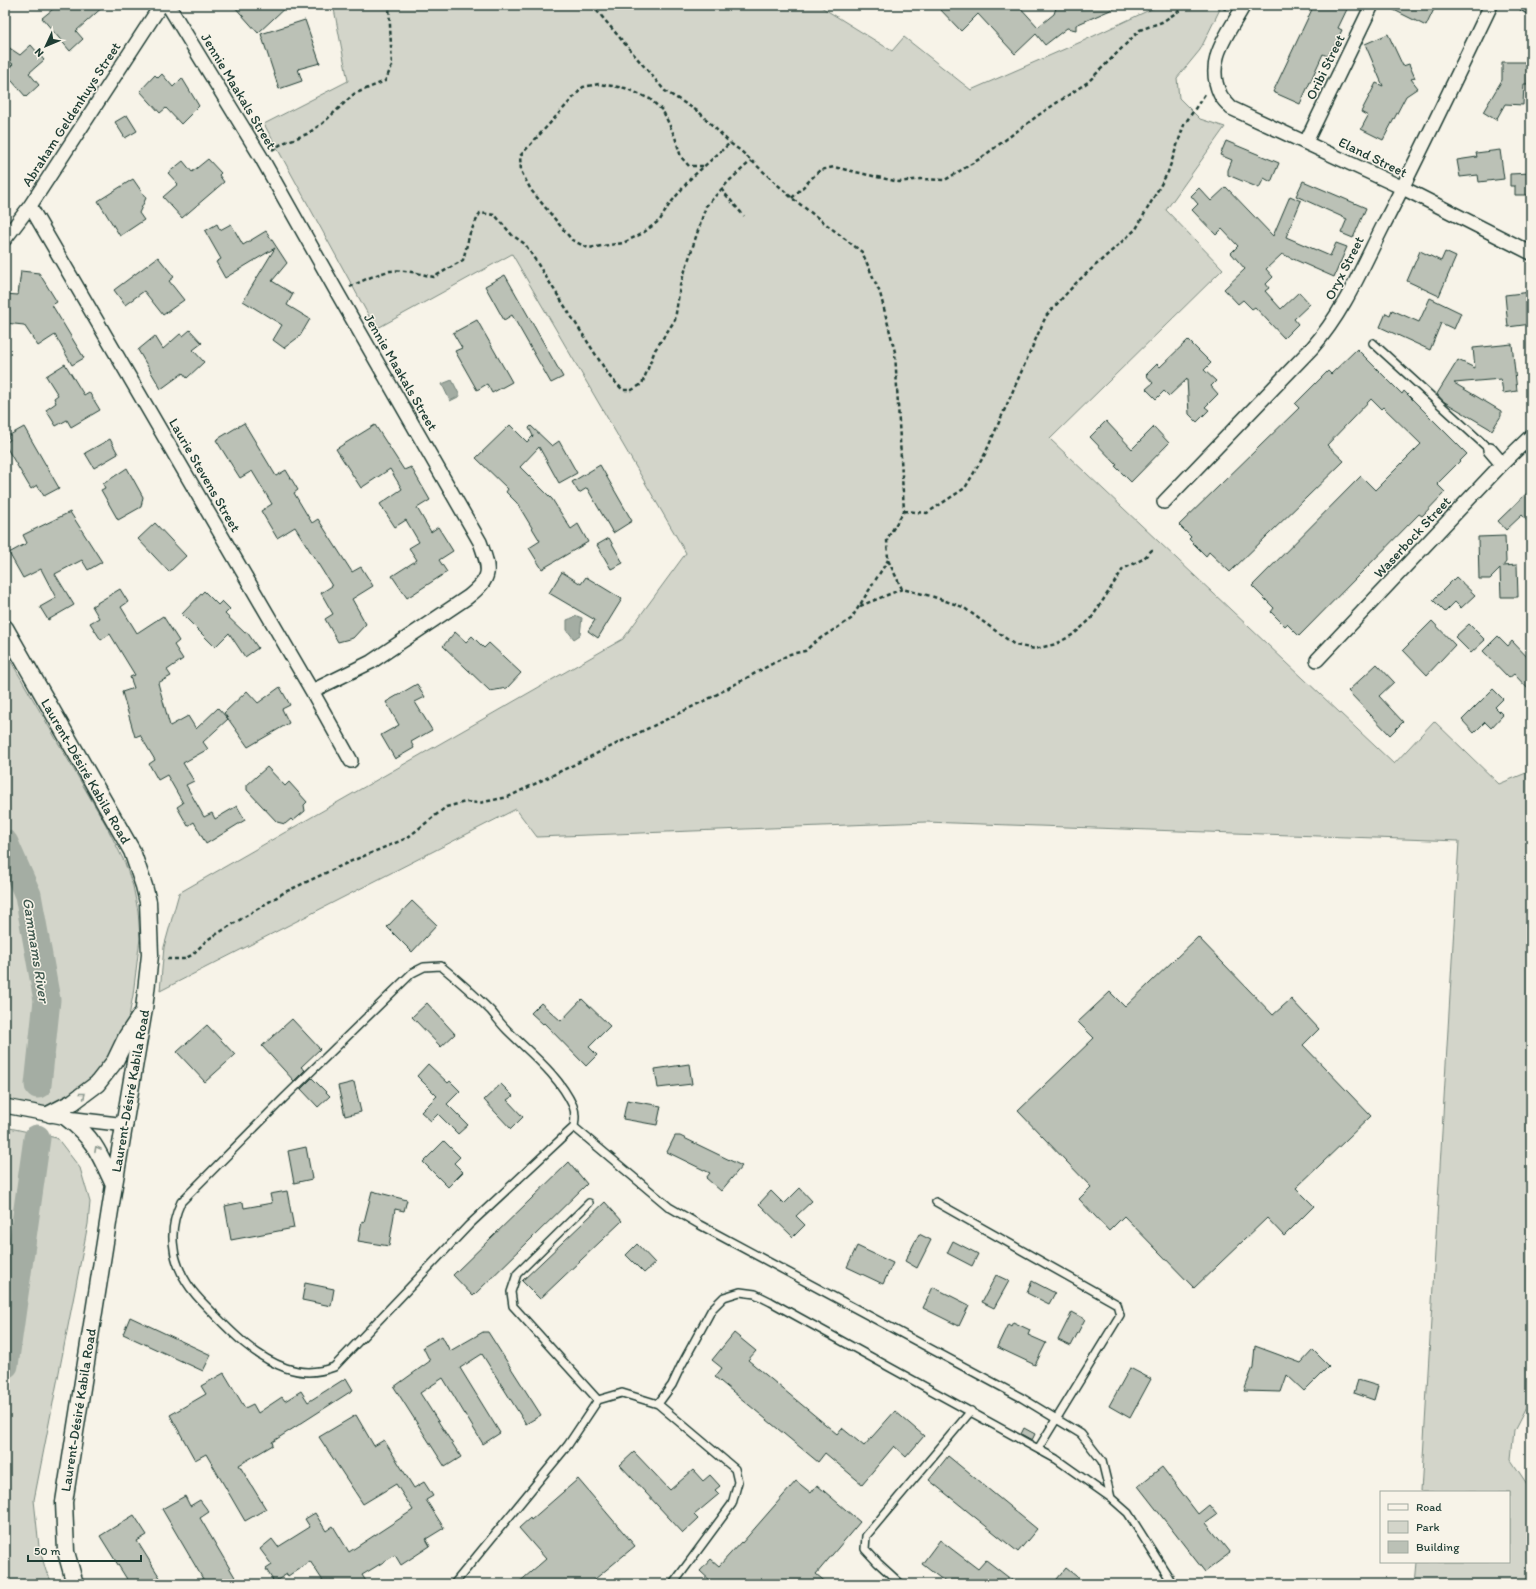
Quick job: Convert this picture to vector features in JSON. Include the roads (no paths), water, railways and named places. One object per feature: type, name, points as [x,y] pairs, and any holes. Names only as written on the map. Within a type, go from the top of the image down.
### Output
[{"type":"street","name":"Abraham Geldenhuys Street","points":[[5,238],[30,206],[161,5]]},
{"type":"street","name":"Jennie Maakals Street","points":[[168,5],[261,157],[480,542],[487,561],[486,578],[481,587],[446,613],[371,662],[312,691]]},
{"type":"street","name":"Eland Street","points":[[1244,5],[1222,42],[1216,57],[1215,78],[1220,94],[1232,108],[1403,188],[1531,253]]},
{"type":"street","name":"Oribi Street","points":[[1306,142],[1372,5]]},
{"type":"street","name":"Oryx Street","points":[[1164,502],[1324,334],[1340,312],[1403,188],[1492,5]]},
{"type":"street","points":[[1526,5],[1531,8]]},
{"type":"street","name":"Laurie Stevens Street","points":[[30,206],[312,691],[351,761]]},
{"type":"street","name":"Waserbock Street","points":[[1317,660],[1502,464],[1531,436]]},
{"type":"street","points":[[1490,450],[1502,464]]},
{"type":"street","name":"Laurent-Désiré Kabila Road","points":[[5,628],[132,851],[148,902],[150,955],[144,1009],[126,1125],[114,1185],[64,1502],[66,1552],[75,1584]]},
{"type":"street","points":[[50,1114],[73,1102],[97,1084],[115,1061],[144,1009]]},
{"type":"street","points":[[5,1106],[67,1118],[126,1125]]},
{"type":"street","points":[[67,1118],[78,1126],[92,1141],[114,1185]]},
{"type":"lane","points":[[1373,343],[1490,450]]},
{"type":"lane","points":[[441,966],[459,981],[506,1029],[542,1062],[564,1091],[573,1107],[576,1115],[574,1127],[469,1225],[334,1367],[321,1371],[306,1372],[286,1368],[262,1356],[244,1343],[196,1296],[187,1283],[174,1250],[172,1232],[175,1216],[181,1202],[395,989],[412,973],[424,967],[441,966]]},
{"type":"lane","points":[[574,1127],[669,1206],[714,1232],[1022,1398],[1081,1434],[1102,1461],[1111,1498]]},
{"type":"lane","points":[[936,1202],[1117,1304],[1120,1315],[1038,1449]]},
{"type":"lane","points":[[589,1203],[517,1274],[511,1292],[513,1306],[598,1400]]},
{"type":"lane","points":[[658,1404],[672,1385],[712,1309],[724,1297],[740,1292],[755,1294],[971,1411],[1056,1459],[1111,1498],[1128,1514],[1173,1584]]},
{"type":"lane","points":[[454,1584],[568,1445],[598,1400],[622,1393],[658,1404],[735,1469],[738,1482],[732,1504],[673,1584]]},
{"type":"lane","points":[[901,1584],[865,1549],[866,1536],[971,1411]]},
{"type":"waterway","name":"Gammams River","points":[[5,843],[28,895],[47,1000],[38,1085]]},
{"type":"waterway","name":"Gammams River","points":[[5,1365],[37,1138]]}]
